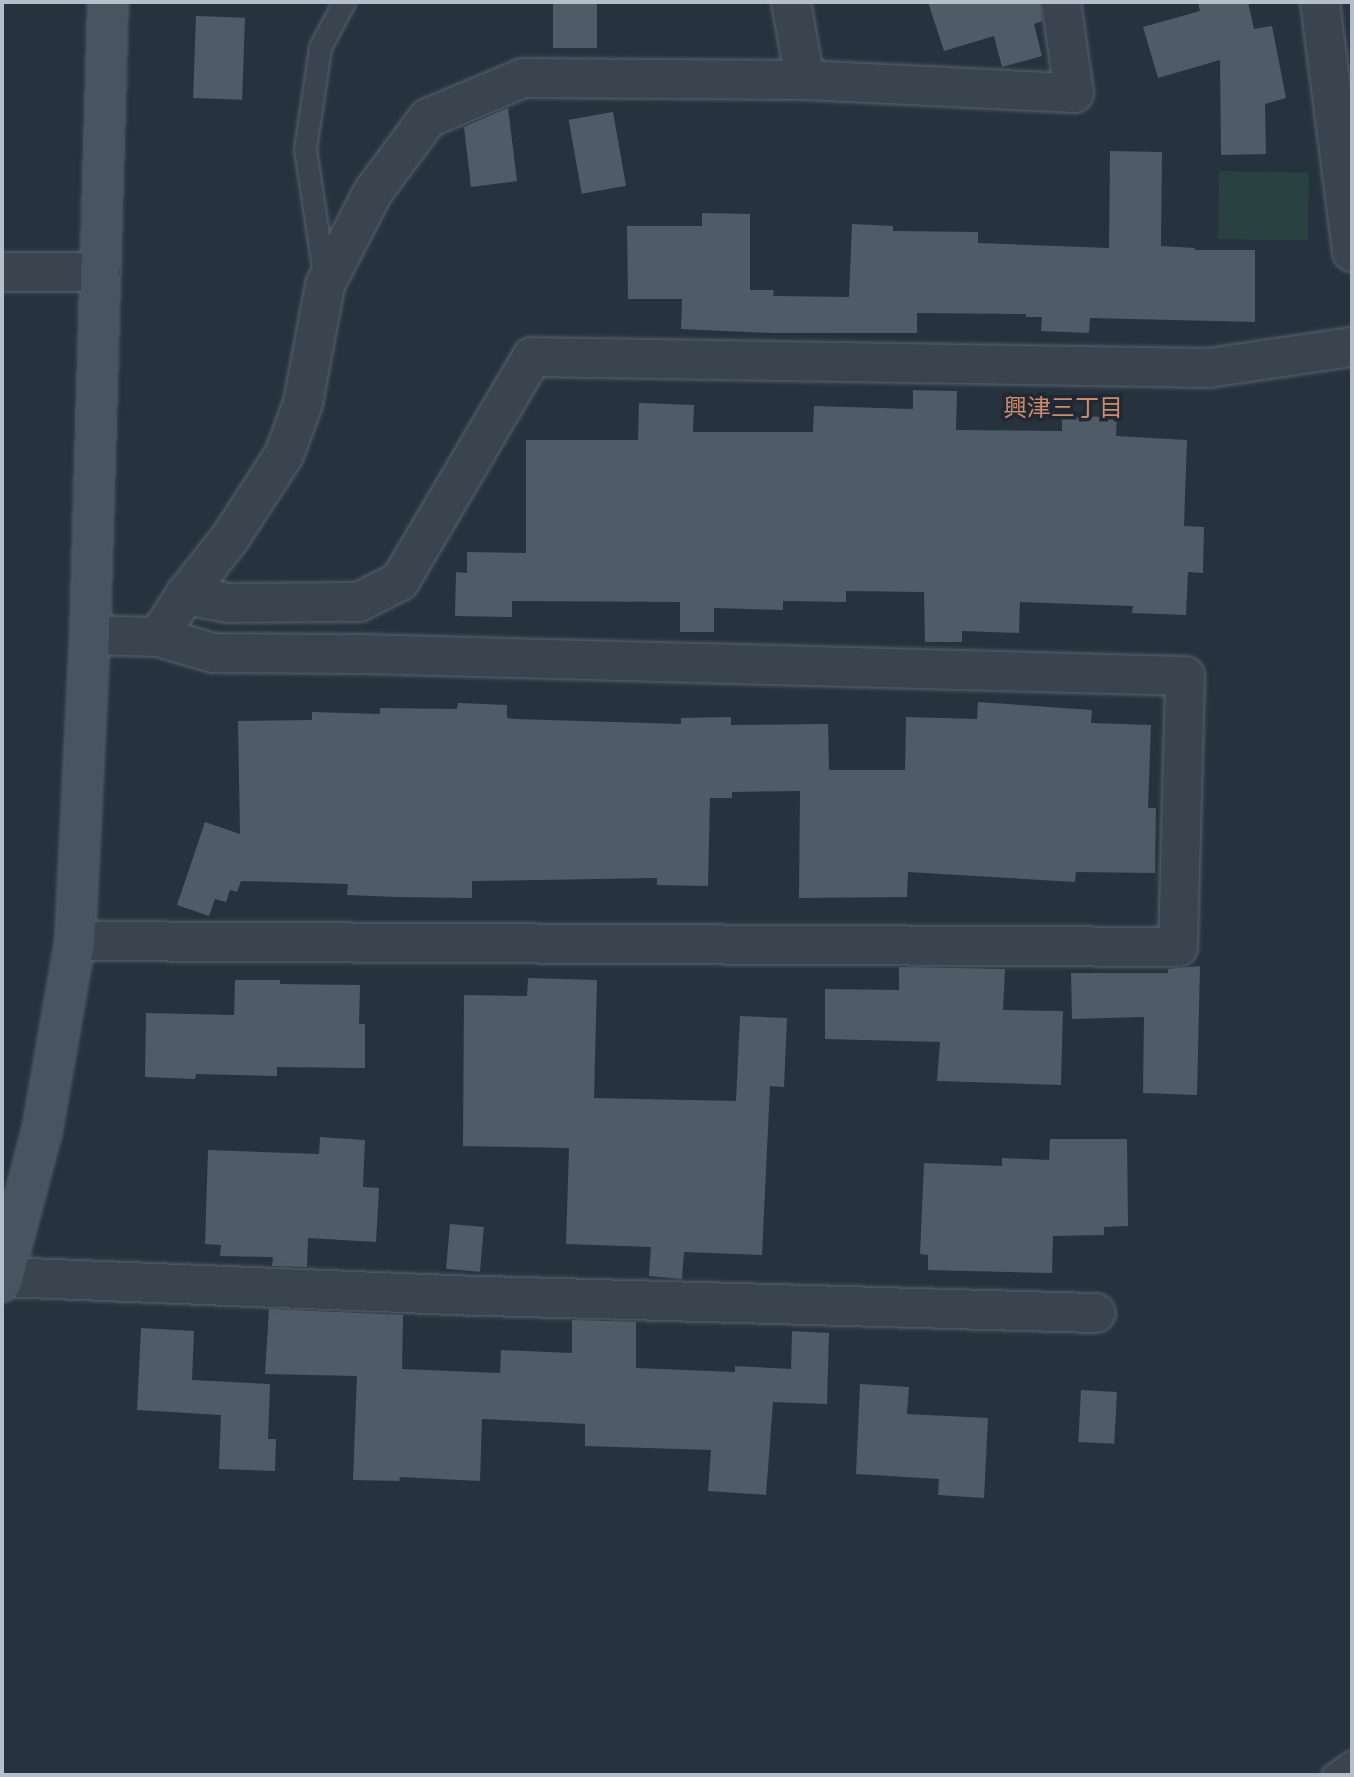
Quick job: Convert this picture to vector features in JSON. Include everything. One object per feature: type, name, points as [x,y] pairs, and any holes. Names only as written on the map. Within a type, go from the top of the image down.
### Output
[{"type":"street","points":[[108,2],[90,635],[75,941],[42,1131],[3,1279],[1096,1313]]},
{"type":"street","points":[[791,2],[805,80]]},
{"type":"street","points":[[158,637],[185,595],[230,538],[284,455],[303,403],[326,285],[373,192],[428,118],[523,78],[805,80],[1074,93],[1061,2]]},
{"type":"street","points":[[1320,2],[1352,252]]},
{"type":"street","points":[[2,272],[101,272]]},
{"type":"street","points":[[185,595],[228,603],[359,602],[400,581],[532,357],[1209,368],[1352,347]]},
{"type":"street","points":[[75,941],[1178,947],[1185,676],[363,654],[213,653],[158,637],[90,635]]},
{"type":"lane","points":[[326,285],[305,149],[320,47],[344,2]]},
{"type":"lane","points":[[1332,1775],[1352,1761]]},
{"type":"green space","points":[[1219,171],[1309,173],[1308,241],[1218,239]]},
{"type":"building","points":[[553,2],[597,2],[597,48],[553,48]]},
{"type":"building","points":[[928,2],[1040,2],[1042,21],[1034,24],[1042,56],[1002,67],[994,36],[944,51]]},
{"type":"building","points":[[1198,2],[1248,2],[1254,29],[1272,26],[1286,98],[1265,104],[1266,154],[1221,155],[1220,60],[1158,78],[1143,27],[1200,11]]},
{"type":"building","points":[[196,16],[245,18],[242,100],[193,98]]},
{"type":"building","points":[[508,108],[517,181],[471,187],[464,127]]},
{"type":"building","points":[[613,112],[626,186],[582,194],[569,120]]},
{"type":"building","points":[[1110,151],[1162,152],[1161,246],[1195,250],[1255,250],[1255,322],[1090,318],[1089,333],[1041,331],[1042,317],[1026,317],[1026,314],[917,313],[917,333],[772,333],[681,329],[682,299],[628,299],[627,226],[702,226],[702,213],[750,214],[750,290],[774,290],[773,296],[849,297],[852,224],[893,226],[893,231],[978,232],[978,243],[1109,248]]},
{"type":"building","points":[[913,390],[957,391],[956,430],[1062,431],[1062,416],[1117,417],[1116,436],[1187,440],[1184,526],[1204,527],[1203,573],[1188,572],[1186,615],[1132,613],[1133,606],[1020,602],[1019,633],[962,631],[962,642],[925,642],[924,592],[846,591],[846,602],[783,601],[783,610],[714,608],[714,632],[680,632],[680,602],[512,601],[512,617],[455,616],[456,572],[467,573],[467,552],[526,553],[526,440],[638,440],[639,403],[694,405],[693,432],[813,432],[814,406],[913,409]]},
{"type":"building","points":[[978,702],[1092,710],[1091,723],[1151,725],[1148,808],[1156,808],[1155,873],[1076,872],[1075,882],[908,872],[907,897],[799,898],[800,791],[732,792],[732,798],[710,798],[708,886],[657,885],[657,878],[472,881],[472,898],[347,895],[348,884],[241,881],[237,892],[230,890],[226,902],[215,899],[209,916],[177,905],[205,822],[240,834],[238,721],[312,720],[312,712],[380,714],[380,708],[457,709],[458,703],[507,705],[507,718],[515,719],[681,724],[681,718],[731,717],[731,725],[828,724],[829,770],[905,770],[906,717],[977,719]]},
{"type":"building","points":[[1200,966],[1197,1095],[1143,1093],[1144,1017],[1072,1019],[1071,973],[1168,973],[1168,969]]},
{"type":"building","points":[[899,967],[1005,969],[1003,1010],[1063,1011],[1061,1085],[937,1081],[940,1042],[825,1039],[825,989],[899,990]]},
{"type":"building","points":[[528,978],[597,980],[594,1098],[736,1101],[740,1016],[787,1018],[784,1087],[770,1086],[762,1255],[684,1252],[682,1279],[649,1276],[651,1247],[566,1244],[569,1148],[463,1146],[464,995],[527,996]]},
{"type":"building","points":[[235,980],[280,980],[280,984],[360,985],[359,1024],[365,1024],[365,1068],[277,1067],[277,1076],[196,1074],[195,1079],[145,1077],[146,1013],[234,1015]]},
{"type":"building","points":[[320,1137],[365,1140],[363,1187],[379,1188],[376,1242],[308,1238],[307,1267],[272,1266],[273,1257],[220,1256],[221,1245],[205,1244],[208,1150],[319,1154]]},
{"type":"building","points":[[1050,1139],[1127,1139],[1128,1226],[1104,1227],[1104,1235],[1053,1236],[1052,1273],[928,1270],[928,1255],[920,1254],[924,1163],[1002,1166],[1002,1158],[1049,1160]]},
{"type":"building","points":[[450,1224],[484,1227],[480,1272],[446,1269]]},
{"type":"building","points":[[269,1309],[403,1315],[402,1369],[500,1373],[501,1350],[572,1353],[572,1320],[636,1322],[636,1368],[735,1372],[735,1366],[791,1369],[792,1331],[829,1333],[827,1404],[773,1402],[766,1495],[708,1491],[711,1450],[585,1446],[585,1424],[482,1419],[480,1481],[400,1477],[399,1481],[353,1480],[357,1376],[265,1374]]},
{"type":"building","points":[[141,1328],[194,1331],[192,1380],[270,1384],[268,1439],[276,1439],[275,1471],[219,1469],[221,1415],[137,1410]]},
{"type":"building","points":[[860,1384],[909,1387],[907,1414],[988,1418],[984,1498],[938,1495],[939,1479],[856,1474]]},
{"type":"building","points":[[1081,1390],[1117,1392],[1114,1444],[1078,1442]]},
{"type":"district","name":"興津三丁目","points":[[1063,409]]}]
